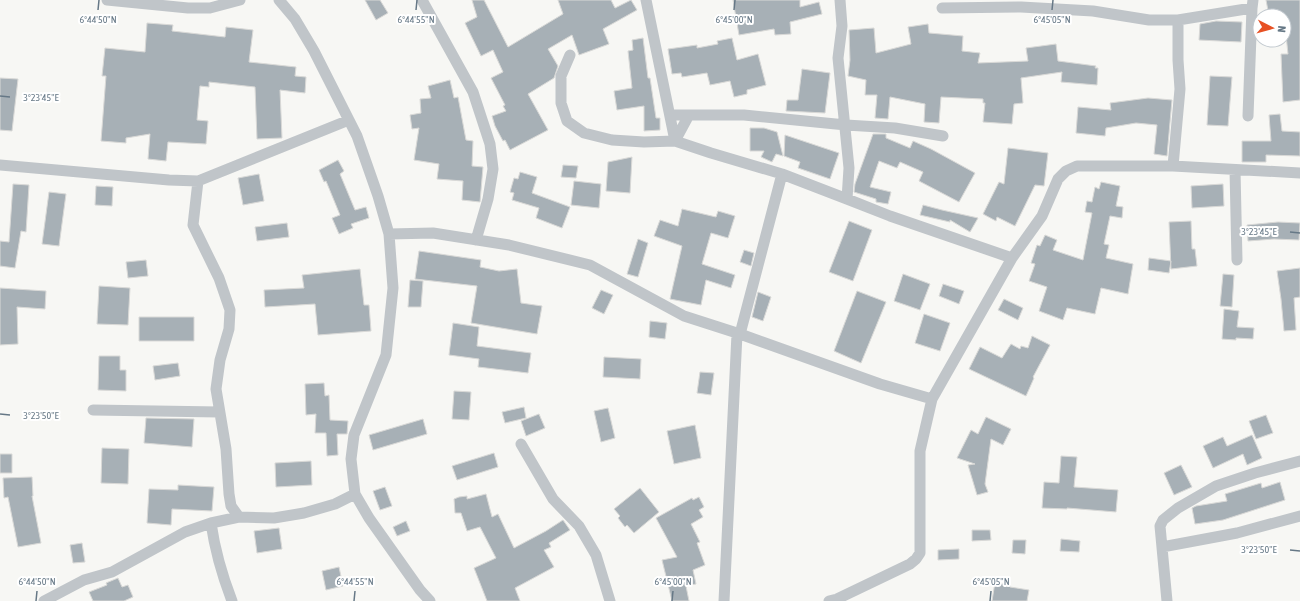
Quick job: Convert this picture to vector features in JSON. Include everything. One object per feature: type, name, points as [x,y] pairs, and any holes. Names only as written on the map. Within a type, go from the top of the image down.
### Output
[{"type":"street","points":[[107,0],[188,8],[210,8],[240,0]]},
{"type":"street","points":[[279,0],[295,19],[314,50],[357,136],[376,188],[389,234],[393,288],[386,355],[354,435],[351,459],[355,494],[369,518],[420,590],[430,601]]},
{"type":"street","points":[[422,0],[473,92],[490,144],[493,169],[488,199],[476,240]]},
{"type":"street","points":[[646,0],[676,140]]},
{"type":"street","points":[[840,0],[842,26],[838,58],[846,125],[849,168],[848,199]]},
{"type":"street","points":[[942,8],[1035,8],[1093,11],[1149,20],[1178,20],[1253,4],[1248,116]]},
{"type":"street","points":[[1173,166],[1180,89],[1178,20]]},
{"type":"street","points":[[570,55],[561,76],[561,103],[567,121],[584,134],[612,140],[644,142],[676,140],[711,153],[782,174],[897,219],[1012,258]]},
{"type":"street","points":[[676,140],[689,115]]},
{"type":"street","points":[[670,116],[744,115],[846,125],[895,128],[943,136]]},
{"type":"street","points":[[0,165],[169,180],[198,181],[349,120]]},
{"type":"street","points":[[835,600],[853,590],[910,564],[920,553],[920,451],[932,399],[1012,258],[1042,216],[1058,179],[1066,171],[1077,166],[1173,166],[1300,173]]},
{"type":"street","points":[[1235,170],[1237,260]]},
{"type":"street","points":[[724,601],[739,334],[782,174]]},
{"type":"street","points":[[198,181],[193,225],[219,278],[230,310],[229,329],[220,360],[216,389],[226,449],[229,494],[232,506],[239,517]]},
{"type":"street","points":[[389,234],[433,233],[509,245],[590,266],[684,316],[880,384],[932,399]]},
{"type":"street","points":[[93,410],[219,412]]},
{"type":"street","points":[[521,444],[554,499],[579,526],[596,555],[610,601]]},
{"type":"street","points":[[1167,601],[1160,526],[1163,520],[1178,508],[1216,486],[1255,473],[1300,461]]},
{"type":"street","points":[[44,601],[84,580],[112,572],[185,532],[211,523],[239,517],[274,518],[304,513],[335,504],[355,494]]},
{"type":"street","points":[[1162,547],[1237,533],[1300,516]]},
{"type":"street","points":[[211,523],[214,546],[220,570],[232,601]]},
{"type":"building","points":[[365,0],[380,0],[388,13],[376,20]]},
{"type":"building","points":[[472,0],[484,0],[508,47],[563,14],[558,0],[611,0],[615,8],[631,0],[637,10],[603,29],[609,44],[579,55],[572,35],[548,49],[558,66],[554,78],[528,94],[548,130],[510,150],[495,126],[492,116],[506,111],[503,106],[505,105],[491,78],[503,72],[493,50],[481,56],[465,23],[477,17]]},
{"type":"building","points":[[733,0],[800,0],[800,7],[819,2],[822,14],[790,22],[791,34],[775,35],[774,29],[739,35]]},
{"type":"building","points":[[1266,0],[1300,0],[1300,100],[1283,102],[1281,54],[1288,54],[1287,48],[1292,48],[1292,8],[1268,8]]},
{"type":"building","points":[[1216,21],[1242,22],[1241,42],[1199,40],[1200,24]]},
{"type":"building","points":[[147,23],[173,25],[172,31],[225,37],[226,27],[253,30],[249,62],[296,67],[295,76],[306,77],[305,93],[280,90],[282,138],[257,139],[255,87],[209,82],[209,87],[200,86],[197,120],[208,121],[206,144],[168,142],[166,161],[148,159],[150,134],[126,138],[126,143],[101,141],[106,76],[102,76],[105,48],[145,52]]},
{"type":"building","points":[[928,24],[929,33],[963,36],[962,51],[980,53],[978,63],[1028,61],[1026,48],[1056,44],[1058,61],[1096,66],[1095,68],[1098,68],[1097,85],[1061,82],[1062,72],[1021,78],[1023,103],[1014,104],[1012,124],[983,122],[985,103],[983,103],[983,99],[941,97],[939,123],[924,122],[925,104],[890,97],[888,119],[875,118],[877,95],[865,95],[866,80],[848,76],[850,60],[849,30],[874,28],[876,53],[911,44],[908,27]]},
{"type":"building","points":[[643,38],[648,78],[650,78],[656,118],[660,118],[660,130],[644,131],[644,106],[617,110],[614,91],[632,88],[628,51],[633,50],[632,40]]},
{"type":"building","points":[[732,38],[737,60],[758,54],[766,85],[747,90],[747,94],[734,97],[730,81],[710,85],[707,73],[682,77],[681,73],[672,74],[668,49],[697,45],[697,48],[718,44],[717,41]]},
{"type":"building","points":[[802,69],[830,73],[825,113],[786,111],[787,100],[798,100]]},
{"type":"building","points":[[1210,76],[1232,77],[1228,126],[1207,125]]},
{"type":"building","points":[[0,78],[18,79],[12,131],[0,130]]},
{"type":"building","points":[[450,80],[454,98],[458,97],[466,140],[473,141],[472,166],[483,167],[480,202],[462,200],[463,181],[437,179],[439,164],[414,160],[419,128],[412,129],[410,115],[421,113],[420,99],[431,98],[428,86]]},
{"type":"building","points":[[1148,98],[1172,100],[1167,156],[1154,154],[1157,125],[1136,123],[1106,128],[1105,136],[1076,133],[1078,107],[1111,110],[1110,103]]},
{"type":"building","points":[[1280,114],[1282,131],[1300,132],[1300,156],[1266,155],[1266,162],[1242,162],[1242,141],[1271,141],[1269,115]]},
{"type":"building","points":[[750,128],[764,128],[777,132],[783,156],[776,154],[772,162],[761,157],[764,151],[750,151]]},
{"type":"building","points":[[873,134],[886,134],[886,138],[910,148],[913,141],[975,173],[959,202],[919,181],[923,172],[900,162],[897,168],[879,161],[870,187],[891,192],[888,204],[876,202],[876,199],[854,192],[855,184]]},
{"type":"building","points":[[785,135],[839,153],[830,179],[798,168],[800,162],[784,156]]},
{"type":"building","points":[[1008,148],[1048,153],[1044,186],[1035,185],[1015,226],[997,217],[996,221],[983,214],[999,182],[1004,184]]},
{"type":"building","points":[[632,157],[630,193],[606,191],[608,162]]},
{"type":"building","points":[[338,160],[344,171],[340,174],[355,210],[366,207],[369,218],[351,224],[353,228],[339,234],[332,218],[340,215],[326,181],[324,182],[319,170]]},
{"type":"building","points":[[563,165],[578,166],[576,178],[561,177]]},
{"type":"building","points":[[520,172],[537,177],[532,193],[570,207],[562,228],[536,218],[539,208],[512,200],[514,193],[510,192],[514,178],[518,179]]},
{"type":"building","points":[[259,174],[264,201],[243,205],[238,178]]},
{"type":"building","points":[[574,181],[601,184],[599,208],[571,205]]},
{"type":"building","points":[[1101,182],[1120,186],[1116,206],[1123,207],[1122,218],[1110,216],[1104,244],[1109,245],[1106,258],[1133,264],[1128,294],[1101,288],[1095,314],[1067,308],[1063,320],[1039,311],[1047,287],[1029,281],[1035,264],[1031,263],[1037,245],[1040,246],[1045,235],[1057,240],[1053,250],[1083,260],[1092,213],[1085,212],[1087,201],[1092,202],[1095,187],[1099,189]]},
{"type":"building","points":[[13,184],[29,185],[26,232],[21,231],[15,268],[0,266],[0,241],[9,242]]},
{"type":"building","points":[[1223,184],[1224,206],[1192,208],[1191,186]]},
{"type":"building","points":[[96,186],[113,187],[112,206],[95,205]]},
{"type":"building","points":[[49,192],[66,194],[59,246],[42,244]]},
{"type":"building","points":[[923,205],[978,218],[970,232],[950,220],[950,222],[920,215]]},
{"type":"building","points":[[682,209],[716,217],[718,211],[735,216],[728,238],[711,233],[702,264],[735,275],[731,288],[706,280],[701,305],[670,299],[682,246],[654,236],[660,220],[678,226]]},
{"type":"building","points":[[849,221],[872,230],[853,281],[829,272]]},
{"type":"building","points":[[1191,221],[1192,249],[1195,249],[1197,266],[1171,269],[1169,222]]},
{"type":"building","points":[[1278,222],[1300,223],[1299,240],[1274,239],[1248,241],[1247,225]]},
{"type":"building","points":[[287,223],[289,237],[257,241],[255,227]]},
{"type":"building","points":[[638,239],[648,243],[638,277],[627,274]]},
{"type":"building","points":[[744,250],[754,253],[751,266],[740,262]]},
{"type":"building","points":[[419,251],[481,260],[480,267],[499,271],[517,269],[521,303],[542,306],[537,334],[471,323],[477,286],[415,279]]},
{"type":"building","points":[[1149,258],[1171,261],[1169,273],[1148,270]]},
{"type":"building","points":[[146,260],[148,276],[128,278],[126,262]]},
{"type":"building","points":[[1300,268],[1300,297],[1294,298],[1296,330],[1284,331],[1277,271]]},
{"type":"building","points":[[360,269],[364,305],[369,305],[371,331],[318,335],[315,304],[265,307],[264,290],[304,288],[302,275]]},
{"type":"building","points":[[903,274],[930,284],[920,310],[894,301]]},
{"type":"building","points":[[1223,274],[1234,275],[1232,307],[1220,306]]},
{"type":"building","points":[[410,280],[423,281],[421,307],[408,307]]},
{"type":"building","points":[[943,284],[964,291],[959,304],[939,296]]},
{"type":"building","points":[[99,286],[130,288],[128,325],[97,324]]},
{"type":"building","points":[[0,288],[46,291],[45,309],[17,307],[18,344],[0,345]]},
{"type":"building","points":[[601,290],[613,295],[604,314],[592,308]]},
{"type":"building","points":[[857,291],[886,302],[861,363],[834,351]]},
{"type":"building","points":[[758,292],[771,297],[763,321],[752,317]]},
{"type":"building","points":[[1004,299],[1023,308],[1018,320],[998,310]]},
{"type":"building","points":[[1224,309],[1239,311],[1237,327],[1254,328],[1253,339],[1222,339]]},
{"type":"building","points":[[924,314],[950,323],[940,351],[915,343]]},
{"type":"building","points":[[139,317],[194,317],[194,341],[139,341]]},
{"type":"building","points":[[650,321],[667,323],[665,339],[649,337]]},
{"type":"building","points":[[453,323],[479,327],[477,346],[531,353],[528,373],[478,367],[479,359],[449,355]]},
{"type":"building","points":[[1032,336],[1050,345],[1033,377],[1034,378],[1026,396],[969,369],[980,347],[1002,358],[1011,344],[1020,349],[1021,346],[1028,348]]},
{"type":"building","points":[[99,356],[120,356],[120,370],[126,370],[126,391],[98,390]]},
{"type":"building","points":[[604,357],[641,359],[640,379],[603,377]]},
{"type":"building","points":[[178,363],[180,376],[155,380],[153,366]]},
{"type":"building","points":[[700,372],[714,373],[711,395],[697,393]]},
{"type":"building","points":[[324,383],[325,396],[329,395],[330,420],[348,421],[347,434],[337,434],[338,455],[327,456],[326,433],[315,433],[316,414],[306,415],[305,384]]},
{"type":"building","points":[[454,391],[471,392],[469,420],[452,419]]},
{"type":"building","points":[[524,407],[526,418],[505,423],[502,412]]},
{"type":"building","points":[[608,408],[615,438],[601,442],[594,411]]},
{"type":"building","points":[[539,414],[545,428],[526,436],[521,421]]},
{"type":"building","points":[[1266,415],[1273,433],[1256,439],[1249,421]]},
{"type":"building","points":[[986,417],[1011,429],[1003,445],[991,439],[985,484],[988,492],[977,495],[968,465],[975,464],[957,458],[971,430],[978,434]]},
{"type":"building","points":[[146,418],[194,419],[192,447],[144,443]]},
{"type":"building","points":[[423,419],[427,434],[373,450],[369,435]]},
{"type":"building","points":[[695,425],[701,458],[674,464],[667,431]]},
{"type":"building","points":[[1252,435],[1262,458],[1247,465],[1243,454],[1213,468],[1203,446],[1223,437],[1227,446]]},
{"type":"building","points":[[102,448],[129,449],[128,484],[101,483]]},
{"type":"building","points":[[494,453],[498,467],[457,480],[452,466]]},
{"type":"building","points":[[0,454],[12,454],[12,473],[0,473]]},
{"type":"building","points":[[1061,456],[1077,457],[1074,487],[1118,490],[1116,512],[1067,508],[1042,508],[1044,482],[1059,483]]},
{"type":"building","points":[[311,461],[312,485],[276,487],[275,463]]},
{"type":"building","points":[[1181,465],[1192,487],[1174,495],[1164,473]]},
{"type":"building","points":[[32,477],[32,496],[41,543],[18,547],[8,497],[4,498],[3,478]]},
{"type":"building","points":[[1280,482],[1285,500],[1223,520],[1195,524],[1192,508],[1196,506],[1227,501],[1225,494],[1261,483],[1262,488]]},
{"type":"building","points":[[178,485],[214,487],[212,511],[172,509],[171,525],[147,523],[149,489],[178,490]]},
{"type":"building","points":[[385,487],[392,506],[380,510],[373,491]]},
{"type":"building","points":[[640,488],[659,512],[634,533],[627,525],[625,527],[618,518],[620,516],[614,509]]},
{"type":"building","points":[[486,494],[492,517],[498,514],[514,548],[563,520],[570,530],[549,543],[551,547],[544,550],[554,567],[515,588],[520,601],[487,601],[474,568],[496,558],[480,527],[467,531],[461,513],[455,513],[454,499],[467,496],[467,499]]},
{"type":"building","points":[[699,497],[704,507],[699,510],[703,517],[691,524],[700,542],[697,543],[705,565],[693,570],[696,584],[686,586],[689,601],[672,601],[662,560],[677,557],[656,518],[692,498],[693,500]]},
{"type":"building","points":[[406,521],[410,531],[397,536],[393,527]]},
{"type":"building","points":[[279,528],[282,549],[257,553],[254,531]]},
{"type":"building","points":[[972,530],[990,530],[991,540],[972,541]]},
{"type":"building","points":[[1061,539],[1080,541],[1079,552],[1060,551]]},
{"type":"building","points":[[1013,540],[1026,540],[1025,554],[1012,553]]},
{"type":"building","points":[[82,543],[85,562],[73,563],[70,545]]},
{"type":"building","points":[[959,549],[959,559],[938,560],[938,550]]},
{"type":"building","points":[[339,567],[343,586],[326,590],[322,571]]},
{"type":"building","points":[[118,578],[122,587],[128,585],[133,597],[124,601],[93,601],[89,592],[107,585],[106,583]]},
{"type":"building","points":[[995,582],[1010,585],[1010,587],[1029,590],[1027,601],[992,601]]}]
